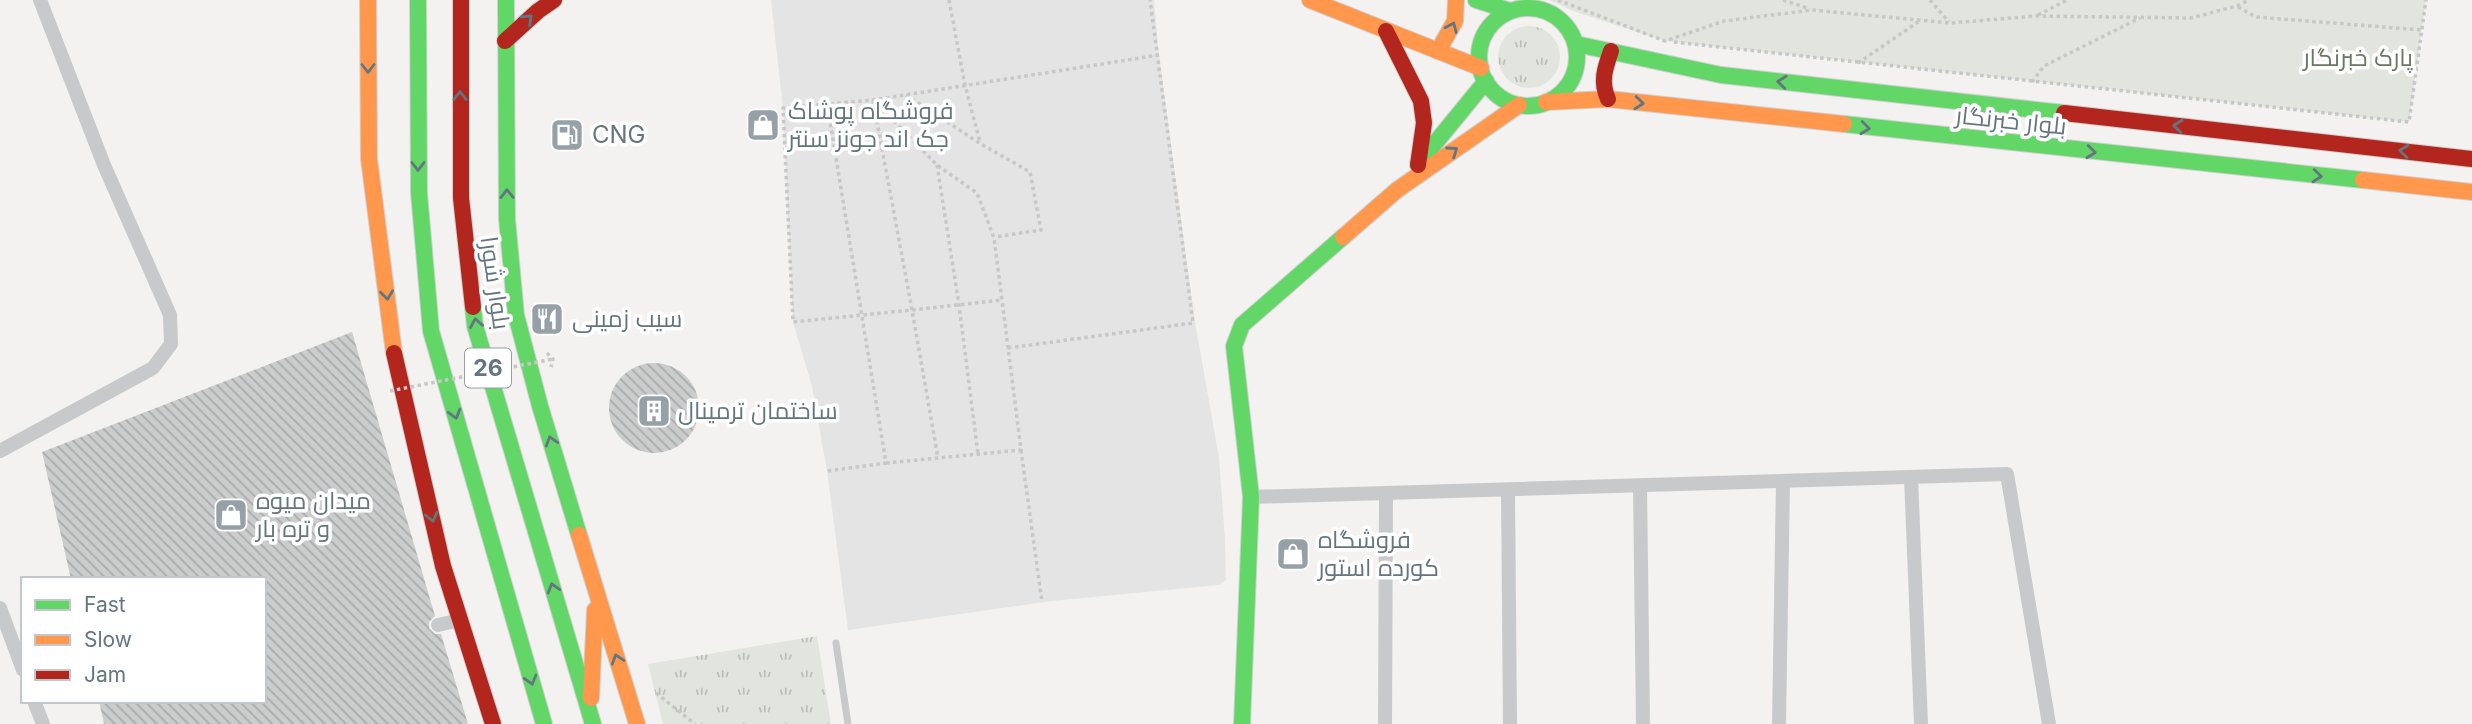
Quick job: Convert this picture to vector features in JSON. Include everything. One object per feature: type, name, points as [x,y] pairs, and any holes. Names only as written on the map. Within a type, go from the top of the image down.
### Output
[{"type":"main road","points":[[368,0],[369,159],[396,360],[443,566],[493,724]]},
{"type":"main road","name":"26","points":[[418,0],[419,193],[431,331],[544,724]]},
{"type":"main road","name":"بلوار شورا","points":[[461,0],[461,198],[475,326],[592,720]]},
{"type":"main road","points":[[506,0],[508,219],[516,315],[544,419],[637,724]]},
{"type":"main road","points":[[505,41],[554,0]]},
{"type":"main road","points":[[1310,0],[1438,51],[1483,74]]},
{"type":"main road","points":[[1438,51],[1455,23],[1458,10],[1456,0]]},
{"type":"main road","points":[[1476,0],[1510,11]]},
{"type":"main road","points":[[1538,9],[1551,14],[1562,22],[1576,44],[1577,60],[1568,86],[1558,96],[1546,102],[1532,106],[1518,105],[1506,100],[1494,92],[1483,74],[1479,54],[1482,40],[1489,28],[1510,11],[1538,9]]},
{"type":"main road","points":[[1386,31],[1421,101],[1424,123],[1418,165]]},
{"type":"main road","name":"بلوار خبرنگار","points":[[1576,44],[1721,75],[2472,159]]},
{"type":"main road","points":[[1608,99],[1603,89],[1602,77],[1611,51]]},
{"type":"main road","points":[[1397,190],[1483,74]]},
{"type":"main road","name":"بلوار خبرنگار","points":[[1546,102],[1608,99],[2469,193]]},
{"type":"main road","points":[[1242,724],[1251,498],[1234,346],[1242,325],[1397,190],[1518,105]]},
{"type":"main road","points":[[592,720],[596,594]]},
{"type":"street","points":[[0,451],[153,368],[171,344],[170,314],[104,165],[40,0]]},
{"type":"street","points":[[1251,498],[2007,474],[2049,724]]},
{"type":"street","points":[[1912,477],[1920,724]]},
{"type":"street","points":[[1779,724],[1783,481]]},
{"type":"street","points":[[1640,486],[1643,724]]},
{"type":"street","points":[[1508,490],[1510,724]]},
{"type":"street","points":[[1385,724],[1386,494]]},
{"type":"street","points":[[0,608],[21,665]]},
{"type":"street","points":[[438,625],[460,620]]},
{"type":"street","points":[[35,703],[43,724]]},
{"type":"lane","points":[[836,643],[848,724]]},
{"type":"path","points":[[949,0],[965,85],[981,144]]},
{"type":"path","points":[[1008,348],[1193,323],[1150,0]]},
{"type":"path","points":[[1559,0],[1665,41],[2409,121],[2426,0]]},
{"type":"path","points":[[1783,0],[1812,10]]},
{"type":"path","points":[[1930,0],[1951,23]]},
{"type":"path","points":[[2036,16],[2067,0]]},
{"type":"path","points":[[1665,41],[1724,21],[1812,10],[1951,23],[2036,16],[2191,18],[2237,6],[2249,0]]},
{"type":"path","points":[[2237,6],[2256,17],[2422,30]]},
{"type":"path","points":[[2032,82],[2044,66],[2142,18]]},
{"type":"path","points":[[1858,63],[1919,20]]},
{"type":"path","points":[[1002,300],[793,322],[783,108],[873,100],[1159,55]]},
{"type":"path","points":[[905,94],[981,144],[1030,172],[1041,230],[994,237]]},
{"type":"path","points":[[873,100],[937,165],[977,193],[994,237],[1042,602]]},
{"type":"path","points":[[873,100],[938,458]]},
{"type":"path","points":[[827,103],[886,463]]},
{"type":"path","points":[[937,165],[959,305],[978,454]]},
{"type":"path","points":[[390,391],[553,359]]},
{"type":"path","points":[[827,471],[1021,450]]},
{"type":"path","points":[[656,693],[695,724]]},
{"type":"shaded area","points":[[771,0],[1154,0],[1195,322],[1219,458],[1226,580],[1219,585],[1051,601],[848,630],[827,471],[812,386],[793,322],[783,108]]},
{"type":"green space","name":"پارک خبرنگار","points":[[1549,0],[2426,0],[2409,122],[1665,41],[1573,11]]},
{"type":"green space","points":[[1529,26],[1541,28],[1551,35],[1558,45],[1558,69],[1551,79],[1541,86],[1529,88],[1517,86],[1507,79],[1500,69],[1498,57],[1500,45],[1507,35],[1517,28]]},
{"type":"green space","points":[[817,636],[831,724],[663,724],[648,664]]},
{"type":"building","name":"میدان میوه و تره بار","points":[[352,332],[435,616],[429,622],[429,628],[435,634],[441,634],[468,724],[104,724],[99,703],[266,703],[266,577],[71,577],[42,452]]},
{"type":"building","name":"ساختمان ترمینال","points":[[654,363],[671,366],[686,376],[696,391],[699,408],[696,425],[686,440],[671,450],[654,453],[637,450],[622,440],[612,425],[609,408],[612,391],[622,376],[637,366]]},
{"type":"traffic: fast","points":[[418,0],[419,193],[431,331],[544,724]]},
{"type":"traffic: fast","points":[[506,0],[507,219],[516,315],[579,535]]},
{"type":"traffic: fast","points":[[1476,0],[1510,11]]},
{"type":"traffic: fast","points":[[1528,8],[1547,12],[1562,23],[1573,38],[1577,57],[1573,76],[1562,91],[1547,102],[1528,106],[1509,102],[1494,91],[1483,76],[1479,57],[1483,38],[1494,23],[1509,12],[1528,8]]},
{"type":"traffic: fast","points":[[1576,44],[1721,75],[2064,113]]},
{"type":"traffic: fast","points":[[1418,164],[1486,81]]},
{"type":"traffic: fast","points":[[1844,124],[2363,180]]},
{"type":"traffic: fast","points":[[1242,724],[1251,497],[1234,346],[1242,325],[1343,237]]},
{"type":"traffic: fast","points":[[473,307],[475,326],[593,724]]},
{"type":"traffic: slow","points":[[368,0],[369,159],[394,353]]},
{"type":"traffic: slow","points":[[1310,0],[1481,68]]},
{"type":"traffic: slow","points":[[1438,51],[1455,21],[1456,0]]},
{"type":"traffic: slow","points":[[1546,102],[1608,99],[1844,124]]},
{"type":"traffic: slow","points":[[1343,237],[1397,190],[1519,105]]},
{"type":"traffic: slow","points":[[2363,180],[2472,192]]},
{"type":"traffic: slow","points":[[579,535],[637,724]]},
{"type":"traffic: slow","points":[[591,698],[595,610]]},
{"type":"traffic: jam","points":[[461,0],[461,198],[473,307]]},
{"type":"traffic: jam","points":[[505,41],[554,0]]},
{"type":"traffic: jam","points":[[1386,31],[1421,101],[1424,123],[1418,165]]},
{"type":"traffic: jam","points":[[1608,99],[1604,81],[1611,51]]},
{"type":"traffic: jam","points":[[2064,113],[2472,159]]},
{"type":"traffic: jam","points":[[394,353],[443,566],[493,724]]},
{"type":"place","name":"فروشگاه پوشاک جک اند جونز سنتر","points":[[763,125]]},
{"type":"place","name":"CNG","points":[[567,135]]},
{"type":"place","name":"سیب زمینی","points":[[547,319]]},
{"type":"place","name":"ساختمان ترمینال","points":[[654,411]]},
{"type":"place","name":"میدان میوه و تره بار","points":[[231,515]]},
{"type":"place","name":"فروشگاه کورده استور","points":[[1293,554]]}]
